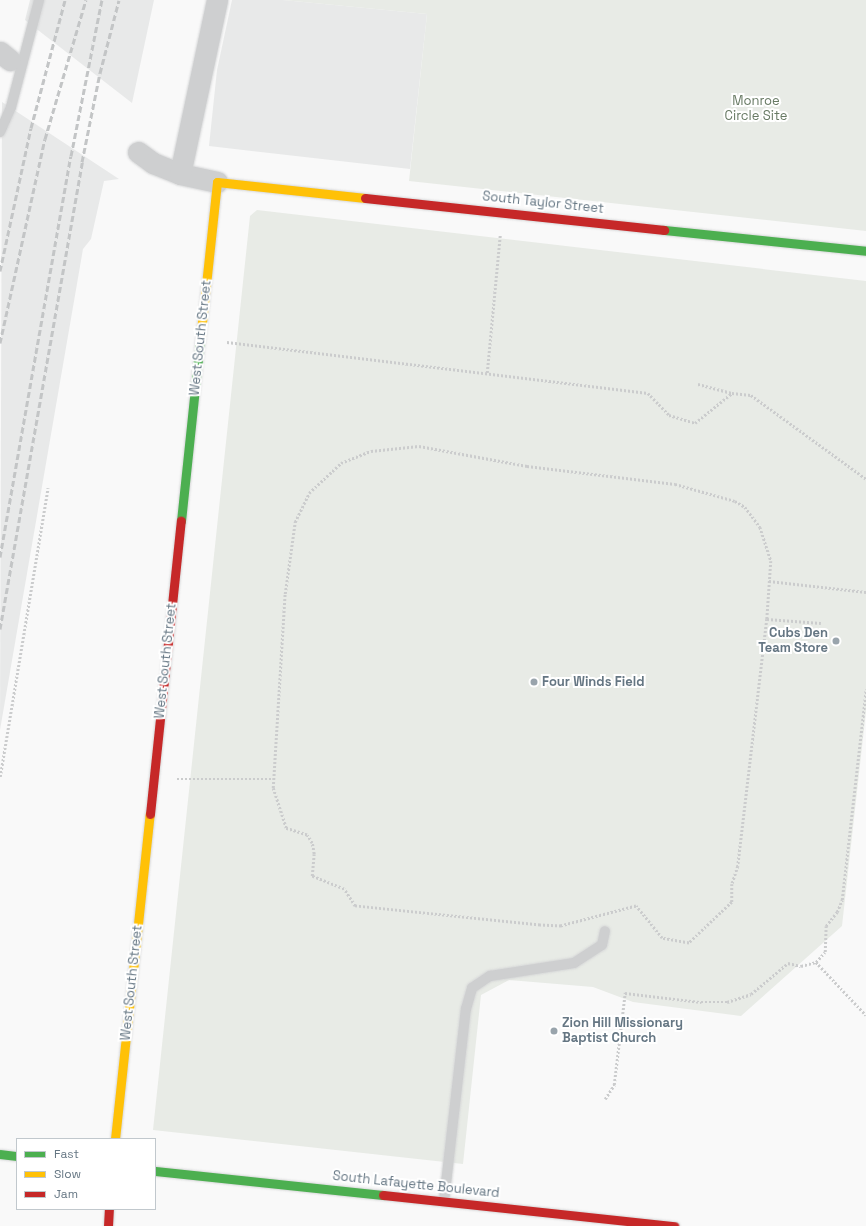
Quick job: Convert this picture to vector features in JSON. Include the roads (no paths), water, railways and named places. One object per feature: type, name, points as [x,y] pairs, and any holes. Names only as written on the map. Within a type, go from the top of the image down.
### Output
[{"type":"street","points":[[180,174],[217,0]]},
{"type":"street","points":[[138,152],[154,163],[180,174],[217,182]]},
{"type":"street","name":"South Taylor Street","points":[[217,182],[866,251]]},
{"type":"street","name":"West South Street","points":[[115,1138],[217,182]]},
{"type":"street","points":[[0,1154],[16,1156]]},
{"type":"street","name":"South Lafayette Boulevard","points":[[156,1171],[444,1202],[606,1222],[674,1226]]},
{"type":"street","points":[[108,1226],[109,1210]]},
{"type":"lane","points":[[0,132],[11,106],[39,0]]},
{"type":"lane","points":[[444,1202],[465,1016],[472,988],[490,976],[574,963],[602,945],[606,932]]},
{"type":"railway","points":[[0,271],[31,128],[65,0]]},
{"type":"railway","points":[[0,343],[45,139],[86,0]]},
{"type":"railway","points":[[0,557],[71,156],[102,0]]},
{"type":"railway","points":[[0,629],[82,162],[100,73],[119,0]]},
{"type":"place","name":"Cubs Den Team Store","points":[[836,641]]},
{"type":"place","name":"Four Winds Field","points":[[534,682]]},
{"type":"place","name":"Zion Hill Missionary Baptist Church","points":[[554,1031]]},
{"type":"park label","name":"Monroe Circle Site","points":[[756,110]]}]
